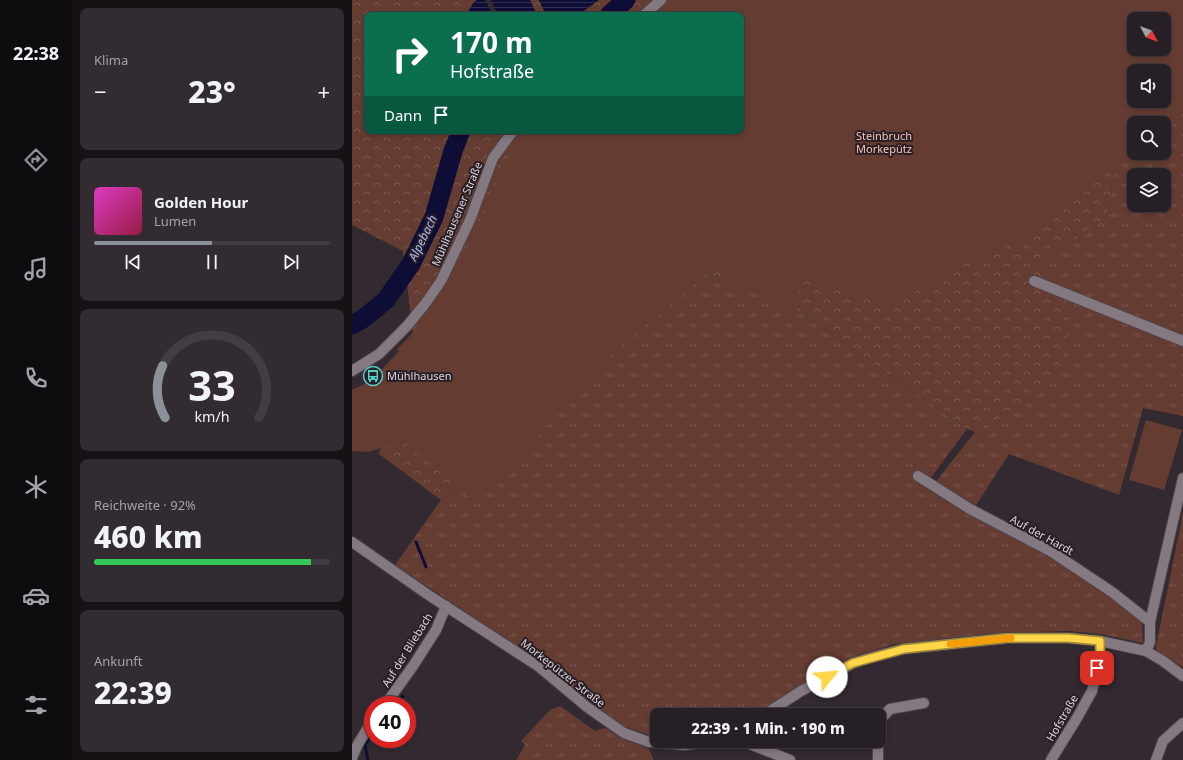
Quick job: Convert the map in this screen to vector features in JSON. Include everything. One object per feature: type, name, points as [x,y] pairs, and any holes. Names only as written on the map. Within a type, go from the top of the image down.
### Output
[{"type":"street","points":[[647,12],[661,0]]},
{"type":"street","name":"Mühlhausener Straße","points":[[352,372],[379,354],[408,326],[441,281],[470,220],[493,158],[511,134]]},
{"type":"street","points":[[1034,281],[1183,341]]},
{"type":"street","name":"Auf der Hardt","points":[[918,476],[970,509],[1052,552],[1112,592],[1150,622]]},
{"type":"street","points":[[1146,651],[1150,642],[1150,622],[1183,478]]},
{"type":"street","name":"Morkepützer Straße","points":[[352,542],[538,666],[587,707],[624,733],[650,742]]},
{"type":"street","name":"Auf der Bliebach","points":[[391,696],[436,630],[446,606]]},
{"type":"street","points":[[775,708],[801,691],[853,663],[904,649],[1007,638],[1068,638],[1100,641],[1146,651],[1163,661],[1183,676]]},
{"type":"street","name":"Hofstraße","points":[[1051,760],[1078,718],[1092,690],[1100,657],[1100,641]]},
{"type":"street","points":[[886,713],[890,708],[924,703]]},
{"type":"street","points":[[1156,760],[1164,741],[1183,723]]},
{"type":"street","points":[[352,758],[364,734]]},
{"type":"street","points":[[760,748],[790,760]]},
{"type":"street","points":[[878,748],[878,760]]},
{"type":"green space","name":"Steinbruch Morkepütz","points":[[352,0],[477,0],[468,12],[364,12],[364,134],[744,134],[744,12],[582,12],[599,0],[1183,0],[1171,78],[1171,64],[1127,64],[1127,108],[1166,108],[1165,116],[1127,116],[1127,138],[1115,163],[1107,217],[1034,268],[1073,289],[1062,368],[981,434],[967,429],[787,303],[699,272],[532,426],[441,500],[379,454],[414,341],[403,251],[352,225]]},
{"type":"green space","points":[[530,0],[539,0],[545,12],[536,12]]},
{"type":"green space","name":"Steinbruch Morkepütz","points":[[678,0],[1183,0],[1183,111],[1171,121],[1171,116],[1127,116],[1127,157],[1068,205],[1017,241],[990,254],[956,265],[948,274],[893,304],[806,280],[788,311],[756,292],[741,295],[738,279],[734,274],[725,269],[714,270],[612,354],[477,504],[401,439],[393,444],[369,452],[352,451],[352,390],[371,381],[399,351],[397,349],[407,339],[433,306],[462,262],[477,223],[482,220],[501,172],[513,150],[525,134],[744,134],[744,12],[664,12]]},
{"type":"green space","points":[[1183,110],[1183,416],[1143,408],[1119,495],[1009,454],[975,507],[934,484],[975,432],[981,434],[1033,268],[1107,217],[1115,162],[1127,153],[1127,160],[1171,160],[1171,119]]},
{"type":"green space","points":[[699,272],[787,303],[967,429],[924,487],[970,515],[1045,553],[1142,618],[1143,643],[1101,634],[1069,631],[998,633],[894,644],[849,658],[799,686],[765,708],[650,708],[650,735],[623,726],[581,696],[537,659],[395,565],[441,500],[532,426]]},
{"type":"green space","points":[[1146,420],[1182,430],[1164,490],[1129,480]]},
{"type":"green space","points":[[1183,513],[1183,667],[1157,652],[1156,646]]},
{"type":"green space","points":[[560,706],[595,731],[605,728],[623,739],[649,749],[654,760],[516,760],[525,745],[521,741],[550,710]]},
{"type":"shaded area","points":[[477,0],[485,0],[491,12],[468,12]]},
{"type":"shaded area","points":[[491,0],[530,0],[536,12],[497,12]]},
{"type":"shaded area","points":[[539,0],[599,0],[582,12],[545,12]]},
{"type":"waterway","name":"Alpebach","points":[[612,12],[626,0]]},
{"type":"waterway","name":"Alpebach","points":[[352,325],[364,318],[386,300],[411,264],[434,217],[453,151],[460,134]]},
{"type":"waterway","points":[[416,542],[426,567]]},
{"type":"waterway","points":[[366,748],[368,760]]},
{"type":"slow traffic","points":[[950,644],[1011,638]]},
{"type":"place","name":"Mühlhausen","points":[[373,376]]},
{"type":"route","points":[[827,677],[853,663],[904,649],[1007,638],[1068,638],[1100,641],[1100,657],[1097,668]]}]
